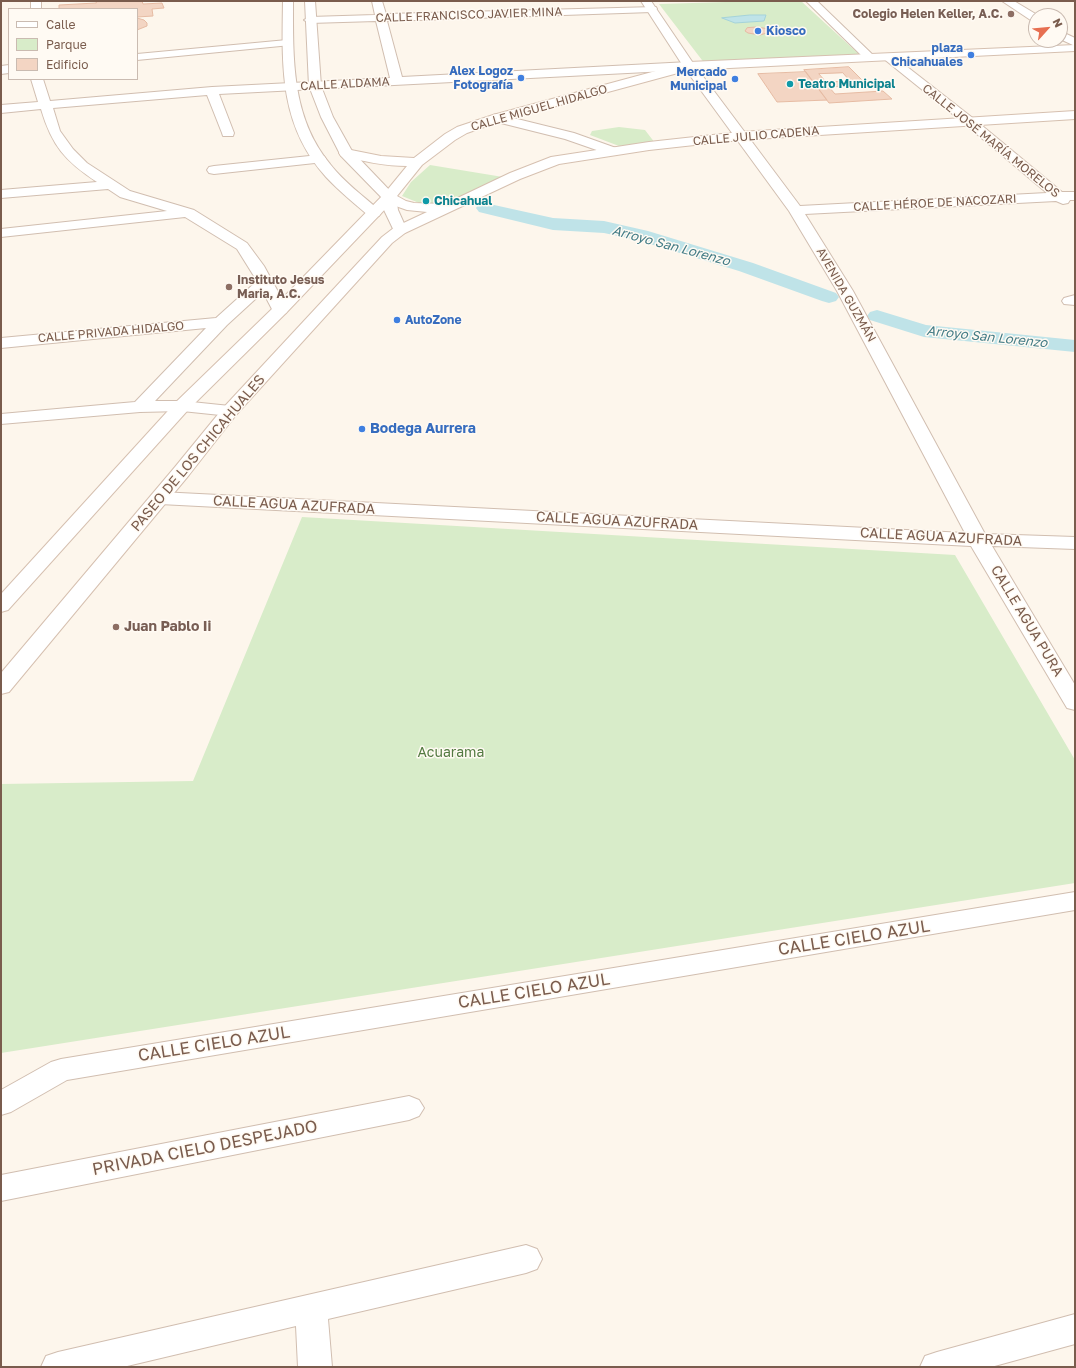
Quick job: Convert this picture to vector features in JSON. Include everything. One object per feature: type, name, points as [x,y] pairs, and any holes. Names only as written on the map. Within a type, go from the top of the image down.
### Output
[{"type":"street","points":[[288,1],[287,43],[290,87],[302,127],[319,159],[332,175],[374,213]]},
{"type":"street","points":[[310,1],[310,20],[316,86],[327,117],[346,153],[395,202],[410,207],[448,206]]},
{"type":"street","points":[[377,1],[397,82]]},
{"type":"street","points":[[811,1],[870,57]]},
{"type":"street","points":[[1007,1],[1028,14]]},
{"type":"street","name":"CALLE FRANCISCO JAVIER MINA","points":[[310,20],[649,5]]},
{"type":"street","name":"AVENIDA GUZMÁN","points":[[649,5],[689,66],[796,210],[845,291],[978,540]]},
{"type":"street","points":[[138,57],[287,43]]},
{"type":"street","points":[[689,66],[1075,48]]},
{"type":"street","name":"CALLE JOSÉ MARÍA MORELOS","points":[[888,57],[970,122],[1075,210]]},
{"type":"street","name":"CALLE ALDAMA","points":[[1,109],[212,91],[689,66]]},
{"type":"street","name":"CALLE MIGUEL HIDALGO","points":[[389,197],[417,162],[456,134],[497,118],[689,66]]},
{"type":"street","points":[[37,80],[54,131],[68,152],[82,166],[125,194],[189,214],[225,234],[242,246],[256,266],[280,310]]},
{"type":"street","points":[[212,91],[228,133]]},
{"type":"street","name":"CALLE JULIO CADENA","points":[[448,206],[515,176],[556,160],[611,151],[740,136],[1075,114]]},
{"type":"street","points":[[497,118],[573,138],[611,151]]},
{"type":"street","points":[[346,153],[375,161],[393,163],[417,162]]},
{"type":"street","points":[[214,170],[319,159]]},
{"type":"street","points":[[1,194],[109,185]]},
{"type":"street","name":"CALLE HÉROE DE NACOZARI","points":[[796,210],[1075,196]]},
{"type":"street","points":[[1,606],[182,406],[280,310],[389,197]]},
{"type":"street","points":[[356,230],[370,229],[393,235],[389,197]]},
{"type":"street","name":"PASEO DE LOS CHICAHUALES","points":[[1,687],[160,498],[230,410],[393,235],[448,206]]},
{"type":"street","points":[[1,233],[189,214]]},
{"type":"street","points":[[140,407],[221,322],[265,282]]},
{"type":"street","name":"CALLE PRIVADA HIDALGO","points":[[1,343],[221,322]]},
{"type":"street","points":[[1,419],[140,407],[182,406],[230,410]]},
{"type":"street","name":"CALLE AGUA AZUFRADA","points":[[160,498],[978,540],[1075,543]]},
{"type":"street","name":"CALLE AGUA PURA","points":[[978,540],[1075,703]]},
{"type":"street","name":"CALLE CIELO AZUL","points":[[1,1104],[61,1070],[1075,901]]},
{"type":"street","name":"PRIVADA CIELO DESPEJADO","points":[[1,1188],[409,1108]]},
{"type":"street","points":[[58,1367],[526,1258]]},
{"type":"street","points":[[311,1308],[314,1367]]},
{"type":"street","points":[[937,1367],[1075,1329]]},
{"type":"green space","points":[[801,1],[862,57],[705,64],[659,4]]},
{"type":"green space","points":[[619,127],[645,130],[655,143],[619,146],[590,135],[592,131]]},
{"type":"green space","points":[[430,165],[503,177],[452,201],[424,205],[402,196],[411,182]]},
{"type":"green space","name":"Acuarama","points":[[302,517],[955,555],[1075,760],[1075,883],[1,1053],[1,784],[193,781]]},
{"type":"water","points":[[766,15],[764,21],[735,23],[722,18]]},
{"type":"building","points":[[96,1],[142,1],[143,4],[162,3],[164,8],[152,9],[153,16],[138,17],[138,8],[59,8],[59,5],[96,3]]},
{"type":"building","points":[[138,18],[144,20],[147,23],[147,26],[138,30]]},
{"type":"building","name":"Kiosco","points":[[758,27],[768,29],[770,32],[760,35],[745,31],[747,28]]},
{"type":"building","points":[[849,67],[867,85],[829,87],[835,94],[883,91],[892,99],[829,103],[804,70]],"holes":[[[843,73],[850,81],[826,82],[819,74]]]},
{"type":"building","name":"Teatro Municipal","points":[[806,72],[827,100],[777,102],[758,74]]},
{"type":"waterway","name":"Arroyo San Lorenzo","points":[[485,208],[553,224],[604,227],[641,235],[746,267],[829,297]]},
{"type":"waterway","name":"Arroyo San Lorenzo","points":[[877,316],[924,331],[1075,346]]},
{"type":"place","name":"Colegio Helen Keller, A.C.","points":[[1011,14]]},
{"type":"place","name":"Kiosco","points":[[758,31]]},
{"type":"place","name":"plaza Chicahuales","points":[[971,55]]},
{"type":"place","name":"Alex Logoz Fotografía","points":[[521,78]]},
{"type":"place","name":"Mercado Municipal","points":[[735,79]]},
{"type":"place","name":"Teatro Municipal","points":[[790,84]]},
{"type":"place","name":"Chicahual","points":[[426,201]]},
{"type":"place","name":"Instituto Jesus Maria, A.C.","points":[[229,287]]},
{"type":"place","name":"AutoZone","points":[[397,320]]},
{"type":"place","name":"Bodega Aurrera","points":[[362,429]]},
{"type":"place","name":"Juan Pablo Ii","points":[[116,627]]}]
